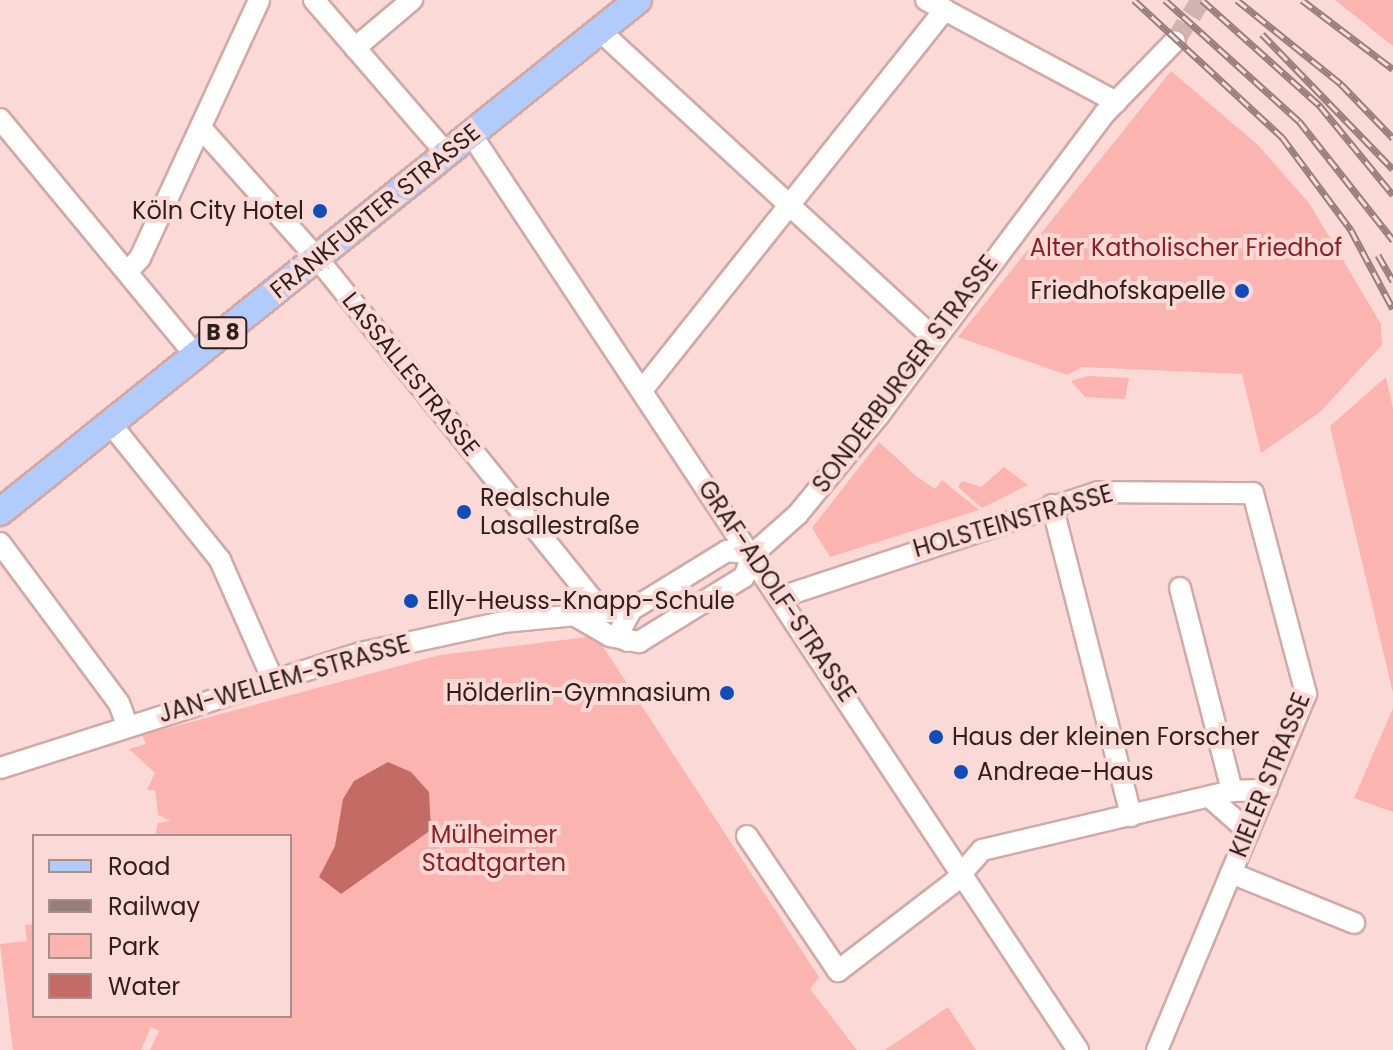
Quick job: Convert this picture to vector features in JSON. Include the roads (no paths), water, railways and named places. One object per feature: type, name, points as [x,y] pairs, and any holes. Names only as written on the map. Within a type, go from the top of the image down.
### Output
[{"type":"main road","name":"FRANKFURTER STRASSE","points":[[0,512],[638,0]]},
{"type":"street","points":[[127,272],[201,128],[259,0]]},
{"type":"street","points":[[314,0],[447,154]]},
{"type":"street","points":[[355,48],[412,0]]},
{"type":"street","points":[[926,0],[1116,102]]},
{"type":"street","points":[[643,389],[945,10]]},
{"type":"street","points":[[600,31],[932,336]]},
{"type":"street","name":"SONDERBURGER STRASSE","points":[[627,641],[657,634],[744,577],[753,554],[798,514],[932,336],[1116,102],[1175,41]]},
{"type":"street","points":[[0,119],[195,355]]},
{"type":"street","name":"LASSALLESTRASSE","points":[[201,128],[317,258],[599,608]]},
{"type":"street","name":"GRAF-ADOLF-STRASSE","points":[[471,134],[753,554],[1078,1050]]},
{"type":"street","points":[[110,423],[220,560],[273,680]]},
{"type":"street","name":"HOLSTEINSTRASSE","points":[[781,597],[1052,505],[1117,489],[1253,493]]},
{"type":"street","name":"KIELER STRASSE","points":[[1157,1050],[1267,790],[1307,683],[1253,493]]},
{"type":"street","points":[[1052,505],[1131,816]]},
{"type":"street","points":[[0,543],[119,703],[127,725]]},
{"type":"street","points":[[627,641],[620,631],[631,610],[727,551],[753,554]]},
{"type":"street","points":[[1180,588],[1232,791]]},
{"type":"street","points":[[584,589],[574,615],[627,641]]},
{"type":"street","name":"JAN-WELLEM-STRASSE","points":[[0,768],[273,680],[434,636],[574,615],[599,608],[631,610]]},
{"type":"street","points":[[747,836],[838,971],[963,872],[982,850],[1213,800],[1232,791],[1267,790]]},
{"type":"street","points":[[1213,800],[1249,832]]},
{"type":"street","points":[[1231,873],[1354,923]]},
{"type":"water","points":[[388,762],[411,772],[429,792],[431,830],[341,894],[319,877],[335,846],[343,799],[354,781]]},
{"type":"tunnel","points":[[1175,41],[1201,0]]},
{"type":"railway","points":[[1134,0],[1282,137],[1351,230],[1393,309]]},
{"type":"railway","points":[[1165,0],[1299,121],[1393,240]]},
{"type":"railway","points":[[1202,0],[1320,106],[1393,195]]},
{"type":"railway","points":[[1237,0],[1341,84],[1393,138]]},
{"type":"railway","points":[[1302,0],[1393,69]]},
{"type":"railway","points":[[1262,34],[1393,169]]},
{"type":"railway","points":[[1378,255],[1393,281]]},
{"type":"place","name":"Köln City Hotel","points":[[320,211]]},
{"type":"place","name":"Friedhofskapelle","points":[[1242,291]]},
{"type":"place","name":"Realschule Lasallestraße","points":[[464,512]]},
{"type":"place","name":"Elly-Heuss-Knapp-Schule","points":[[411,601]]},
{"type":"place","name":"Hölderlin-Gymnasium","points":[[727,693]]},
{"type":"place","name":"Haus der kleinen Forscher","points":[[936,737]]},
{"type":"place","name":"Andreae-Haus","points":[[961,772]]},
{"type":"park label","name":"Alter Katholischer Friedhof","points":[[1186,248]]},
{"type":"park label","name":"Mülheimer Stadtgarten","points":[[494,849]]}]
